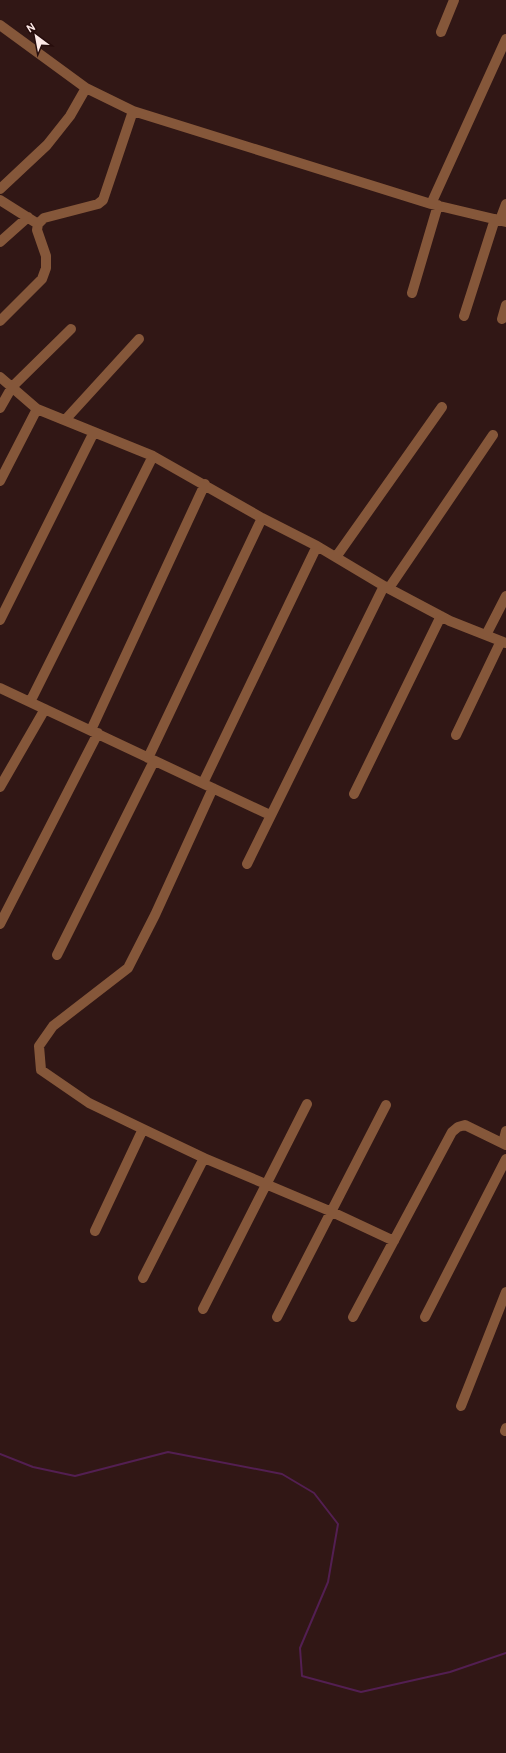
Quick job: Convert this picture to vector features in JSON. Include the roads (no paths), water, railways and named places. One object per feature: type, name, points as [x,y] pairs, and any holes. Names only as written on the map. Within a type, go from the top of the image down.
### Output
[{"type":"street","points":[[441,32],[454,0]]},
{"type":"street","points":[[0,25],[86,88],[133,111],[435,205],[500,220]]},
{"type":"street","points":[[412,293],[435,205],[506,39]]},
{"type":"street","points":[[0,189],[47,145],[70,116],[86,88]]},
{"type":"street","points":[[0,321],[42,279],[46,268],[46,256],[37,230],[38,224],[44,218],[98,204],[103,200],[133,111]]},
{"type":"street","points":[[0,200],[38,224]]},
{"type":"street","points":[[464,316],[506,204]]},
{"type":"street","points":[[0,242],[28,217]]},
{"type":"street","points":[[502,319],[506,305]]},
{"type":"street","points":[[0,408],[12,387],[71,328]]},
{"type":"street","points":[[66,420],[139,339]]},
{"type":"street","points":[[0,377],[37,409],[153,456],[205,484],[262,518],[317,546],[387,587],[441,616],[503,642],[456,735]]},
{"type":"street","points":[[336,557],[442,407]]},
{"type":"street","points":[[0,481],[37,409]]},
{"type":"street","points":[[0,620],[94,432]]},
{"type":"street","points":[[247,864],[270,815],[387,587],[493,435]]},
{"type":"street","points":[[30,702],[153,456]]},
{"type":"street","points":[[0,924],[94,731],[205,484]]},
{"type":"street","points":[[57,955],[151,759],[262,518]]},
{"type":"street","points":[[317,546],[208,786],[155,915],[128,968],[53,1026],[39,1046],[41,1070],[90,1103],[143,1129],[204,1158],[332,1212],[394,1241]]},
{"type":"street","points":[[486,634],[506,596]]},
{"type":"street","points":[[354,794],[441,616]]},
{"type":"street","points":[[0,688],[270,815]]},
{"type":"street","points":[[0,787],[46,709]]},
{"type":"street","points":[[203,1309],[306,1104]]},
{"type":"street","points":[[277,1317],[386,1106]]},
{"type":"street","points":[[353,1317],[452,1132],[458,1127],[465,1125],[504,1144],[506,1131]]},
{"type":"street","points":[[95,1231],[143,1129]]},
{"type":"street","points":[[143,1278],[204,1158]]},
{"type":"street","points":[[425,1317],[506,1158]]},
{"type":"street","points":[[461,1406],[506,1292]]},
{"type":"waterway","points":[[0,1454],[33,1467],[75,1476],[168,1452],[282,1474],[314,1493],[338,1524],[328,1582],[300,1648],[302,1676],[361,1692],[450,1672],[506,1653]]}]
